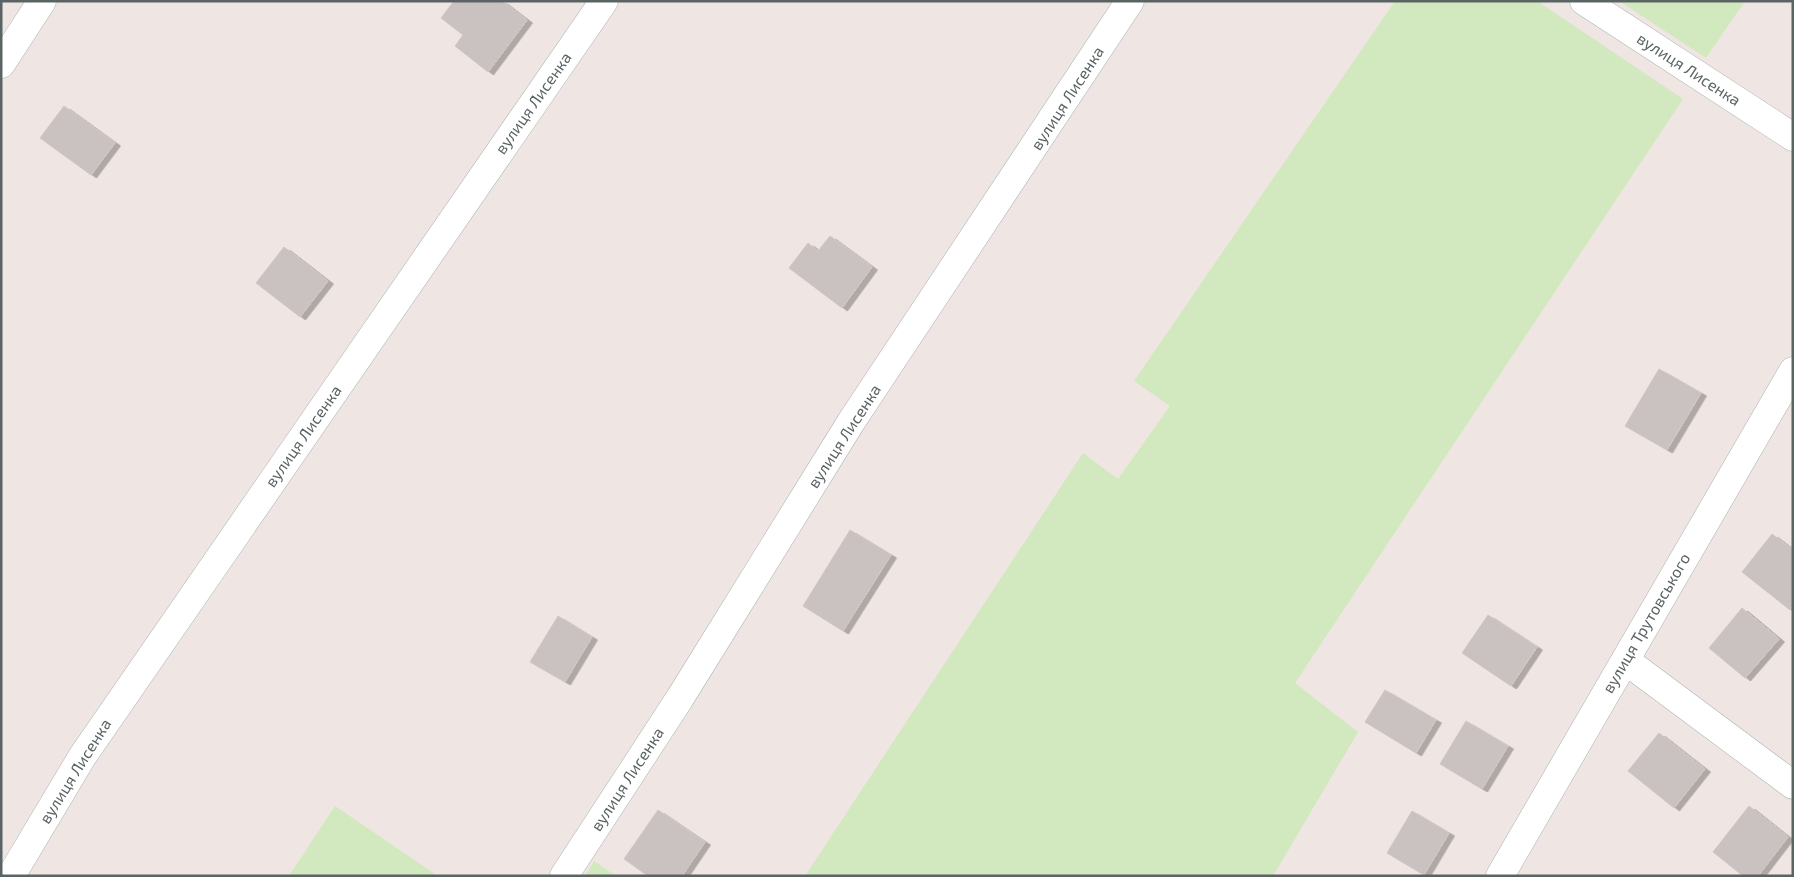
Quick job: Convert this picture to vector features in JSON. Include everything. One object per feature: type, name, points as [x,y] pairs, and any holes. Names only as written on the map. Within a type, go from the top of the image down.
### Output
[{"type":"street","points":[[1,64],[42,1]]},
{"type":"street","name":"вулиця Лисенка","points":[[11,876],[82,756],[604,1]]},
{"type":"street","name":"вулиця Лисенка","points":[[564,876],[680,698],[851,422],[1130,1]]},
{"type":"street","name":"вулиця Лисенка","points":[[1584,1],[1793,136]]},
{"type":"street","name":"вулиця Трутовського","points":[[1500,876],[1793,372]]},
{"type":"street","points":[[1625,660],[1793,785]]},
{"type":"green space","points":[[1395,1],[1537,1],[1683,99],[1295,683],[1358,732],[1273,876],[805,876],[1083,453],[1118,479],[1170,406],[1134,381]]},
{"type":"green space","points":[[1619,1],[1745,1],[1706,58]]},
{"type":"green space","points":[[335,806],[438,876],[289,876]]},
{"type":"green space","points":[[594,861],[616,876],[585,876]]},
{"type":"building","points":[[454,1],[502,1],[527,20],[488,72],[455,46],[463,35],[441,18]]},
{"type":"building","points":[[64,106],[115,143],[91,175],[40,138]]},
{"type":"building","points":[[830,236],[872,267],[842,308],[789,268],[808,243],[818,251]]},
{"type":"building","points":[[284,247],[328,281],[300,317],[256,283]]},
{"type":"building","points":[[1659,369],[1701,393],[1667,450],[1625,426]]},
{"type":"building","points":[[850,530],[891,555],[843,631],[803,606]]},
{"type":"building","points":[[1772,534],[1793,550],[1793,606],[1790,610],[1742,572]]},
{"type":"building","points":[[1742,608],[1779,639],[1745,678],[1709,648]]},
{"type":"building","points":[[1488,615],[1537,647],[1511,686],[1462,653]]},
{"type":"building","points":[[558,616],[592,637],[565,682],[530,662]]},
{"type":"building","points":[[1385,690],[1436,720],[1416,753],[1365,722]]},
{"type":"building","points":[[1466,721],[1508,746],[1482,789],[1440,764]]},
{"type":"building","points":[[1659,733],[1705,769],[1674,808],[1628,771]]},
{"type":"building","points":[[1749,806],[1788,837],[1758,876],[1743,876],[1713,852]]},
{"type":"building","points":[[658,810],[705,842],[682,876],[648,876],[624,859]]},
{"type":"building","points":[[1412,811],[1449,833],[1424,875],[1387,853]]}]
